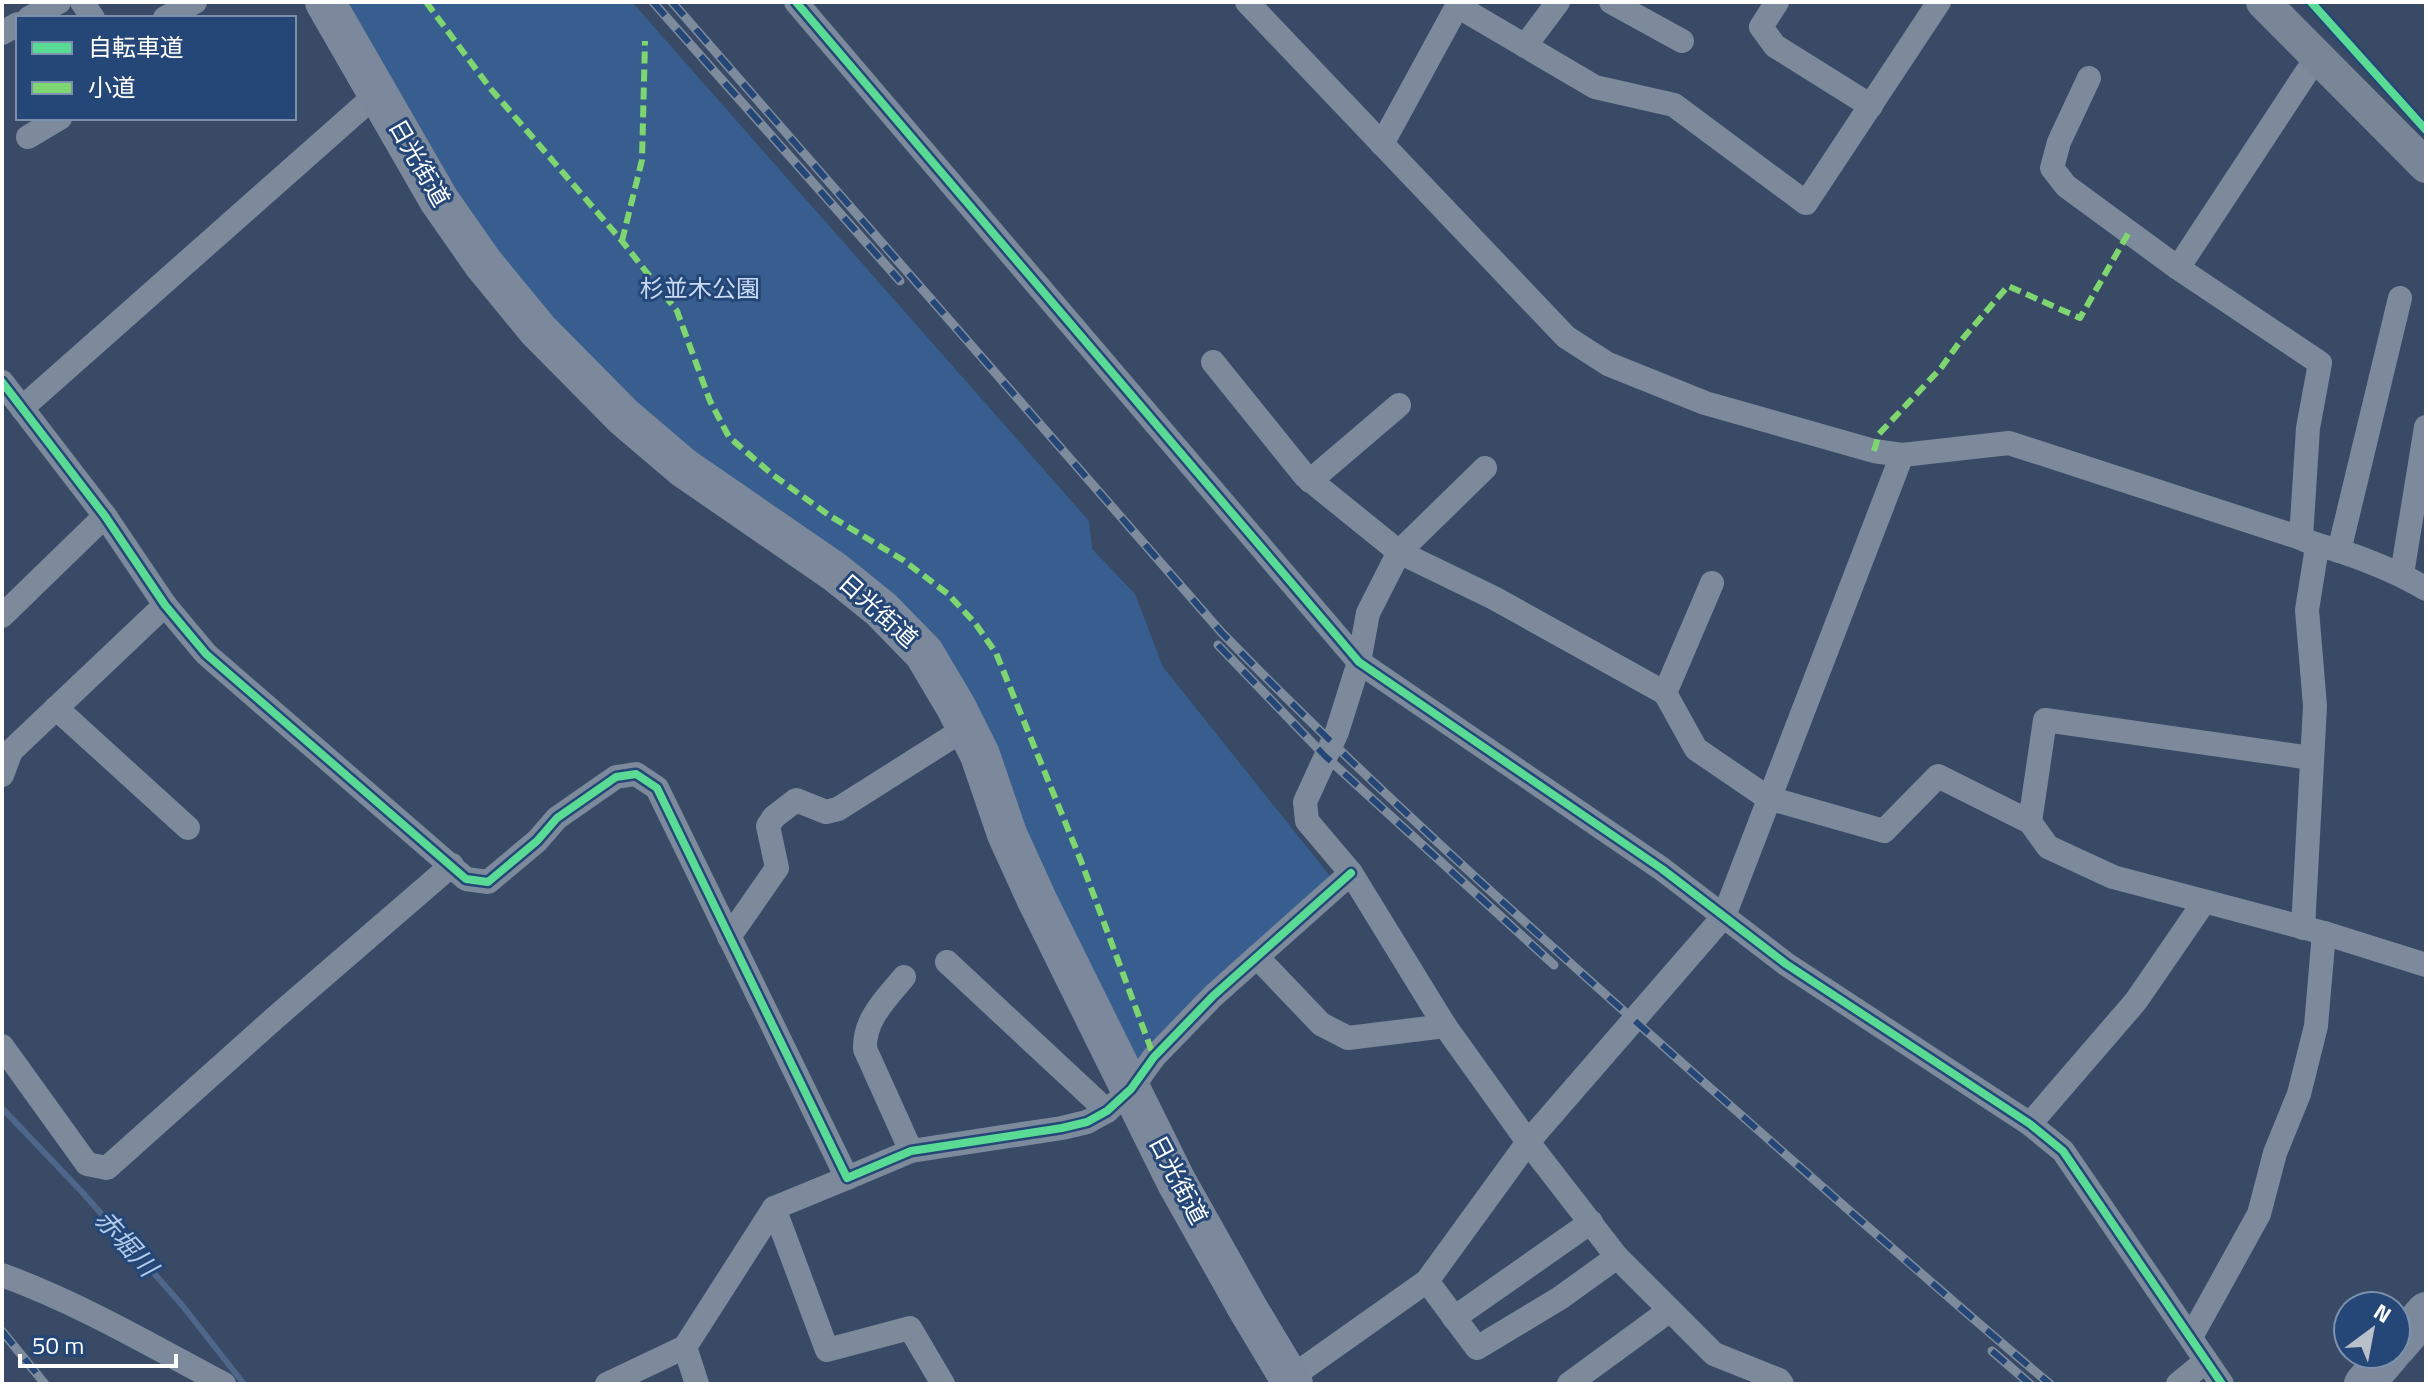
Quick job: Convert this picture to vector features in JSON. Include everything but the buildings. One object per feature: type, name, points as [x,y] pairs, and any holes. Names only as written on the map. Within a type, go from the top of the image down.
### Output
[{"type":"highway","name":"日光街道","points":[[325,2],[439,200],[483,263],[538,330],[624,417],[684,468],[835,572],[881,609],[924,653],[980,755],[1013,847],[1119,1100],[1176,1181],[1291,1381]]},
{"type":"highway","points":[[2412,1328],[2426,1312]]},
{"type":"main road","points":[[2263,2],[2426,166]]},
{"type":"street","points":[[33,16],[59,2]]},
{"type":"street","points":[[169,16],[195,2]]},
{"type":"street","points":[[796,2],[1359,662],[1662,869],[1786,964],[2030,1124],[2063,1151],[2222,1384]]},
{"type":"street","points":[[1247,2],[1566,337],[1608,364],[1705,403],[1874,451],[1902,455],[2009,443],[2402,574],[2426,589]]},
{"type":"street","points":[[1525,46],[1558,2]]},
{"type":"street","points":[[1611,2],[1682,41]]},
{"type":"street","points":[[1777,2],[1761,27],[1775,46],[1871,106]]},
{"type":"street","points":[[1382,144],[1454,12],[1464,10],[1595,87],[1674,105],[1806,203],[1939,2]]},
{"type":"street","points":[[2178,268],[2318,55]]},
{"type":"street","points":[[2089,78],[2059,142],[2052,168],[2066,186],[2178,268],[2320,363],[2308,428],[2319,545]]},
{"type":"street","points":[[22,408],[379,92]]},
{"type":"street","points":[[28,137],[57,120]]},
{"type":"street","points":[[2191,1337],[2259,1214],[2275,1153],[2299,1094],[2316,1026],[2311,758],[2315,706],[2307,610],[2319,545],[2400,298]]},
{"type":"street","points":[[1213,362],[1310,481],[1399,552],[1494,598],[1665,693],[1696,749],[1768,798],[1884,831],[1938,776],[2030,822],[2048,847],[2113,877],[2313,930],[2426,965]]},
{"type":"street","points":[[2,382],[105,516],[165,605],[206,654],[466,879],[488,882],[537,841],[557,818],[616,777],[636,774],[657,788],[847,1178]]},
{"type":"street","points":[[1310,481],[1399,405]]},
{"type":"street","points":[[2402,574],[2426,427]]},
{"type":"street","points":[[1291,1381],[1427,1281],[1528,1142],[1724,916],[1902,455]]},
{"type":"street","points":[[1485,468],[1399,552],[1368,613],[1359,662],[1337,732],[1305,802],[1307,821],[1351,873],[1445,1026],[1528,1142],[1617,1257],[1714,1354],[1779,1380],[1782,1384]]},
{"type":"street","points":[[2,616],[105,516]]},
{"type":"street","points":[[1665,693],[1712,583]]},
{"type":"street","points":[[2,775],[11,751],[165,605]]},
{"type":"street","points":[[56,708],[188,828]]},
{"type":"street","points":[[2030,822],[2045,720],[2311,758]]},
{"type":"street","points":[[729,937],[777,868],[768,826],[774,817],[796,800],[826,812],[838,809],[966,728]]},
{"type":"street","points":[[2,1046],[87,1164],[107,1168],[452,865]]},
{"type":"street","points":[[607,1384],[685,1347],[774,1208],[911,1151],[1087,1122],[1119,1100],[1154,1057],[1213,996],[1351,873]]},
{"type":"street","points":[[2030,1124],[2136,1001],[2204,902]]},
{"type":"street","points":[[1257,957],[1321,1024],[1348,1038],[1445,1026]]},
{"type":"street","points":[[947,962],[1119,1100]]},
{"type":"street","points":[[904,977],[873,1016],[864,1033],[865,1049],[911,1151]]},
{"type":"street","points":[[774,1208],[827,1350],[910,1328],[943,1384]]},
{"type":"street","points":[[1454,1318],[1591,1222]]},
{"type":"street","points":[[1427,1281],[1477,1348],[1560,1298],[1617,1257]]},
{"type":"street","points":[[2,1275],[125,1329],[224,1384]]},
{"type":"street","points":[[1569,1384],[1670,1310]]},
{"type":"street","points":[[685,1347],[697,1384]]},
{"type":"street","points":[[2178,1384],[2206,1361]]},
{"type":"green space","name":"杉並木公園","points":[[343,2],[632,2],[1089,521],[1092,549],[1135,594],[1163,667],[1330,876],[1132,1075],[935,656],[686,465],[487,255]]},
{"type":"waterway","name":"赤堀川","points":[[2,1108],[182,1305],[244,1384]]},
{"type":"railway","points":[[653,2],[900,281]]},
{"type":"railway","points":[[672,2],[1222,633],[1279,691],[1456,860],[1577,969],[1873,1232],[2050,1384]]},
{"type":"railway","points":[[1218,645],[1325,756],[1554,965]]},
{"type":"railway","points":[[2,1331],[45,1384]]},
{"type":"railway","points":[[1992,1351],[2030,1384]]},
{"type":"marked path","points":[[426,2],[490,88],[622,241],[677,311],[710,401],[729,437],[773,475],[830,516],[903,560],[948,594],[975,623],[996,653],[1081,861],[1154,1057]]},
{"type":"marked path","points":[[622,241],[642,160],[645,41]]},
{"type":"marked path","points":[[1874,451],[1879,434],[1941,368],[2008,286],[2080,318],[2129,232]]},
{"type":"cycle path","points":[[796,2],[1359,662],[1662,869],[1786,964],[2030,1124],[2063,1151],[2222,1384]]},
{"type":"cycle path","points":[[2311,2],[2426,130]]},
{"type":"cycle path","points":[[2,382],[105,516],[165,605],[206,654],[466,879],[488,882],[537,841],[557,818],[616,777],[636,774],[657,788],[847,1178],[911,1151],[1062,1128],[1087,1122],[1107,1111],[1131,1089],[1154,1057],[1213,996],[1351,873]]}]
